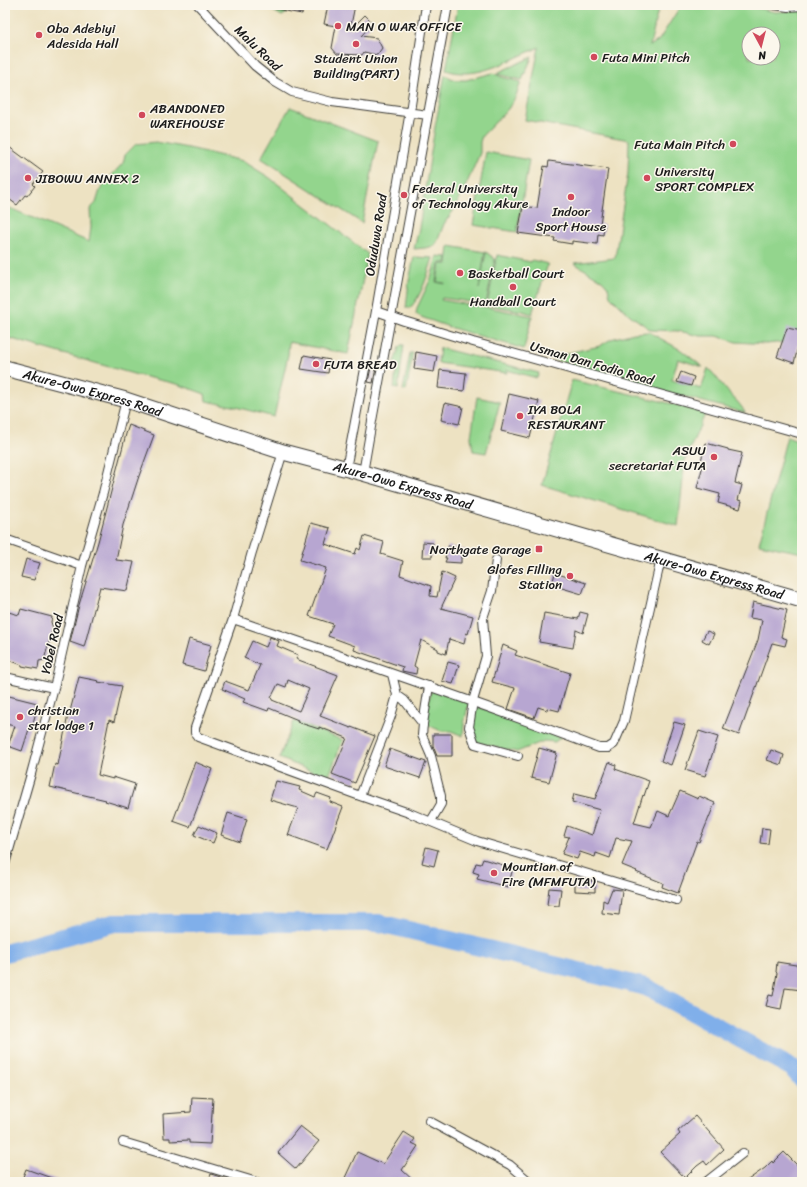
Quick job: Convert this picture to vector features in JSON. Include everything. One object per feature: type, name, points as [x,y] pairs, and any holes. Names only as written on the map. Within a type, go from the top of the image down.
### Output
[{"type":"highway","name":"Akure-Owo Express Road","points":[[5,368],[126,400],[283,452],[363,473],[802,600]]},
{"type":"street","name":"Malu Road","points":[[198,5],[255,66],[275,82],[292,92],[332,102],[428,115]]},
{"type":"street","name":"Oduduwa Road","points":[[346,469],[357,418],[376,311],[410,112],[426,5]]},
{"type":"street","points":[[363,473],[448,5]]},
{"type":"street","points":[[774,5],[788,7],[802,6]]},
{"type":"street","name":"Usman Dan Fodio Road","points":[[376,311],[473,342],[802,434]]},
{"type":"street","name":"Yobel Road","points":[[5,864],[54,688],[82,566],[103,493],[126,400]]},
{"type":"street","points":[[357,418],[372,421]]},
{"type":"street","points":[[283,452],[233,619],[195,728],[198,737],[431,821],[478,841],[676,900]]},
{"type":"street","points":[[5,539],[82,566]]},
{"type":"street","points":[[233,619],[473,701],[599,748],[608,748],[614,744],[624,721],[661,558]]},
{"type":"street","points":[[496,560],[492,591],[483,618],[486,656],[473,701],[469,727],[475,744],[518,756]]},
{"type":"street","points":[[360,796],[391,716],[397,695],[392,674]]},
{"type":"street","points":[[5,677],[54,688]]},
{"type":"street","points":[[429,686],[422,735],[431,756],[441,796],[441,804],[431,821]]},
{"type":"street","points":[[397,695],[404,700],[423,724],[430,751],[422,735]]},
{"type":"street","points":[[429,1121],[510,1165],[530,1182]]},
{"type":"street","points":[[123,1142],[258,1182]]},
{"type":"street","points":[[706,1182],[743,1153]]},
{"type":"green space","points":[[265,5],[288,5],[287,13],[282,16]]},
{"type":"green space","points":[[458,5],[659,5],[650,46],[659,40],[678,10],[683,5],[744,5],[775,12],[802,10],[802,333],[798,337],[785,342],[766,344],[736,342],[717,336],[700,336],[679,331],[651,330],[630,315],[610,296],[608,287],[603,281],[574,263],[615,258],[628,173],[629,140],[525,120],[539,47],[485,70],[465,73],[446,70]]},
{"type":"green space","points":[[532,57],[522,80],[498,74],[499,72]]},
{"type":"green space","points":[[493,73],[521,82],[515,98],[508,109],[482,136],[480,142],[480,153],[453,211],[444,224],[437,242],[434,246],[414,249],[419,228],[445,75],[455,80],[466,80]]},
{"type":"green space","points":[[290,107],[378,141],[362,223],[261,158]]},
{"type":"green space","points":[[156,142],[243,161],[270,178],[368,254],[348,354],[289,342],[288,355],[274,417],[206,401],[205,394],[177,384],[137,375],[5,337],[5,206],[89,242],[91,227],[90,209],[96,203],[100,190],[123,163],[125,155],[136,144]]},
{"type":"green space","points":[[486,152],[529,160],[517,232],[473,225]]},
{"type":"green space","points":[[449,246],[485,252],[479,289],[486,252],[495,259],[486,304],[442,298],[441,300],[532,316],[524,349],[449,327],[416,314],[417,308],[431,278],[437,256],[447,257],[446,263],[439,263],[436,282],[445,284],[437,282],[440,264],[447,264]]},
{"type":"green space","name":"Handball Court","points":[[497,255],[548,264],[532,314],[522,311],[522,309],[521,311],[487,305]]},
{"type":"green space","points":[[414,257],[433,258],[418,297],[410,308],[406,308],[409,281]]},
{"type":"green space","points":[[649,332],[681,350],[703,367],[678,359],[672,380],[701,389],[708,368],[740,405],[745,413],[660,391],[552,359],[572,352],[600,346],[611,339],[634,333]]},
{"type":"green space","points":[[401,345],[404,345],[398,389],[394,388],[396,371],[392,369]]},
{"type":"green space","points":[[440,348],[539,373],[537,378],[507,370],[507,373],[438,363]]},
{"type":"green space","points":[[410,353],[413,353],[406,391],[403,390]]},
{"type":"green space","points":[[572,380],[706,412],[685,460],[678,526],[542,485]]},
{"type":"green space","points":[[477,397],[500,402],[486,453],[473,451],[471,437]]},
{"type":"green space","points":[[787,436],[802,442],[802,553],[759,544]]},
{"type":"green space","points":[[431,689],[469,702],[463,736],[451,731],[441,731],[426,724]]},
{"type":"green space","points":[[474,705],[561,737],[555,742],[544,741],[517,752],[475,742],[472,727]]},
{"type":"green space","points":[[294,721],[343,740],[328,778],[279,758]]},
{"type":"building","points":[[276,5],[304,5],[302,14],[275,9]]},
{"type":"building","points":[[328,5],[355,5],[350,30],[365,15],[373,23],[361,36],[377,38],[382,48],[377,55],[364,52],[362,55],[337,54],[332,48],[336,26],[324,24]]},
{"type":"building","name":"JIBOWU ANNEX 2","points":[[5,144],[43,172],[33,184],[35,186],[17,205],[5,196]]},
{"type":"building","name":"Indoor Sport House","points":[[549,161],[608,169],[600,224],[604,225],[603,235],[598,234],[597,244],[572,241],[572,244],[554,241],[555,238],[518,233],[523,206],[537,208],[544,166],[548,167]]},
{"type":"building","points":[[787,328],[802,331],[794,363],[777,357]]},
{"type":"building","points":[[416,352],[437,356],[434,372],[414,369]]},
{"type":"building","name":"FUTA BREAD","points":[[304,355],[330,360],[328,373],[301,369]]},
{"type":"building","points":[[371,367],[376,368],[373,383],[368,382]]},
{"type":"building","points":[[440,370],[466,373],[464,391],[438,388]]},
{"type":"building","points":[[681,372],[694,377],[691,386],[677,382]]},
{"type":"building","name":"IYA BOLA RESTAURANT","points":[[509,394],[539,401],[530,438],[501,431]]},
{"type":"building","points":[[445,403],[463,407],[459,424],[441,420]]},
{"type":"building","points":[[129,425],[154,435],[123,525],[116,560],[134,562],[127,591],[100,587],[84,647],[70,642]]},
{"type":"building","points":[[706,443],[742,453],[735,483],[742,485],[738,500],[742,501],[740,509],[718,503],[720,494],[697,488],[703,465],[700,464]]},
{"type":"building","points":[[311,523],[330,528],[325,544],[355,554],[357,548],[360,550],[364,536],[384,542],[381,554],[403,561],[400,575],[431,586],[430,596],[437,597],[442,572],[455,578],[441,608],[473,616],[468,634],[466,633],[464,644],[449,639],[446,654],[438,651],[438,649],[421,640],[414,666],[417,668],[416,674],[402,671],[403,667],[354,650],[355,646],[328,636],[333,624],[309,616],[326,568],[300,560]]},
{"type":"building","points":[[423,542],[433,543],[432,557],[422,557]]},
{"type":"building","points":[[448,546],[466,550],[465,557],[461,557],[461,563],[445,562],[447,558],[445,558]]},
{"type":"building","points":[[26,559],[40,563],[34,580],[21,577]]},
{"type":"building","points":[[555,573],[586,583],[582,594],[552,585]]},
{"type":"building","points":[[753,602],[787,610],[781,637],[787,639],[785,646],[772,643],[739,735],[723,729],[758,640],[762,620],[750,618]]},
{"type":"building","points":[[21,609],[52,617],[51,622],[53,628],[44,660],[39,661],[38,669],[22,666],[9,660],[5,650],[5,611],[19,615]]},
{"type":"building","points":[[580,612],[588,614],[583,633],[576,630],[573,648],[539,642],[544,613],[578,619]]},
{"type":"building","points":[[707,631],[714,634],[709,644],[702,640]]},
{"type":"building","points":[[270,637],[279,641],[277,646],[298,655],[296,659],[338,675],[320,716],[375,736],[355,783],[332,774],[347,738],[319,727],[319,729],[297,722],[298,720],[269,708],[268,711],[243,702],[245,699],[222,689],[225,681],[249,690],[260,665],[244,658],[252,641],[266,647]],"holes":[[[288,680],[309,689],[299,711],[272,700],[271,698],[278,684],[286,687]]]},
{"type":"building","points":[[189,639],[211,645],[204,671],[182,665]]},
{"type":"building","points":[[503,645],[517,651],[515,655],[570,673],[559,711],[547,708],[547,710],[538,707],[534,718],[508,709],[515,688],[492,682]]},
{"type":"building","points":[[448,662],[459,665],[453,684],[442,681]]},
{"type":"building","points":[[79,677],[122,686],[114,722],[109,720],[98,775],[113,779],[113,777],[135,784],[128,808],[105,801],[106,800],[50,787],[55,764],[58,765],[68,715]]},
{"type":"building","name":"christian star lodge 1","points":[[5,695],[37,703],[34,711],[36,712],[33,723],[31,723],[22,751],[8,746],[15,726],[5,724]]},
{"type":"building","points":[[674,722],[685,725],[671,765],[661,761]]},
{"type":"building","points":[[699,731],[718,737],[705,776],[685,770]]},
{"type":"building","points":[[433,734],[452,734],[452,756],[437,756],[433,746]]},
{"type":"building","points":[[539,748],[557,753],[549,782],[531,778]]},
{"type":"building","points":[[390,749],[426,762],[420,778],[384,766]]},
{"type":"building","points":[[771,750],[784,755],[781,765],[767,760]]},
{"type":"building","points":[[195,762],[212,769],[190,827],[173,821]]},
{"type":"building","points":[[609,762],[616,765],[615,769],[649,781],[634,823],[651,827],[658,811],[669,816],[680,791],[698,799],[699,796],[715,803],[699,842],[697,841],[678,893],[662,887],[663,883],[622,865],[632,841],[616,838],[610,858],[596,853],[595,857],[580,852],[577,859],[562,854],[569,837],[564,836],[567,826],[592,835],[600,810],[572,802],[574,794],[595,799]]},
{"type":"building","points":[[276,781],[300,787],[299,790],[315,797],[317,793],[331,798],[330,802],[343,807],[327,849],[288,835],[298,808],[270,800]]},
{"type":"building","points":[[228,813],[247,819],[240,842],[221,835]]},
{"type":"building","points":[[199,825],[217,833],[213,843],[194,835]]},
{"type":"building","points":[[762,828],[770,829],[768,844],[760,843]]},
{"type":"building","points":[[426,847],[438,850],[434,866],[422,863]]},
{"type":"building","name":"Mountian of Fire (MFMFUTA)","points":[[483,859],[513,868],[508,887],[477,879],[479,874],[473,872],[476,863],[481,864]]},
{"type":"building","points":[[575,877],[595,882],[595,892],[575,891]]},
{"type":"building","points":[[549,888],[561,889],[559,906],[547,905]]},
{"type":"building","points":[[612,889],[622,890],[619,915],[602,913],[603,900],[607,902]]},
{"type":"building","points":[[777,962],[802,966],[802,990],[785,988],[781,1009],[766,1006],[769,995],[773,996],[777,973]]},
{"type":"building","points":[[192,1097],[213,1098],[210,1144],[189,1143],[189,1140],[170,1141],[170,1138],[164,1138],[163,1114],[191,1112]]},
{"type":"building","points":[[695,1116],[724,1149],[707,1165],[704,1161],[685,1178],[660,1152],[680,1134],[678,1131]]},
{"type":"building","points":[[300,1126],[319,1141],[296,1169],[278,1153]]},
{"type":"building","points":[[404,1132],[415,1139],[412,1143],[418,1146],[402,1170],[415,1182],[343,1182],[357,1152],[383,1164]]},
{"type":"building","points":[[784,1152],[802,1170],[802,1182],[745,1182],[765,1168],[772,1161],[773,1163]]},
{"type":"building","points":[[26,1169],[60,1181],[21,1182]]},
{"type":"building","points":[[211,1174],[233,1181],[233,1182],[208,1182]]},
{"type":"waterway","points":[[5,953],[114,923],[379,923],[646,987],[792,1068],[802,1080]]},
{"type":"place","name":"MAN O WAR OFFICE","points":[[338,26]]},
{"type":"place","name":"Oba Adebiyi Adesida Hall","points":[[39,35]]},
{"type":"place","name":"Student Union Building(PART)","points":[[356,44]]},
{"type":"place","name":"Futa Mini Pitch","points":[[594,57]]},
{"type":"place","name":"ABANDONED WAREHOUSE","points":[[142,115]]},
{"type":"place","name":"Futa Main Pitch","points":[[733,144]]},
{"type":"place","name":"JIBOWU ANNEX 2","points":[[28,178]]},
{"type":"place","name":"University SPORT COMPLEX","points":[[647,178]]},
{"type":"place","name":"Federal University of Technology Akure","points":[[404,195]]},
{"type":"place","name":"Indoor Sport House","points":[[571,197]]},
{"type":"place","name":"Basketball Court","points":[[460,273]]},
{"type":"place","name":"Handball Court","points":[[513,287]]},
{"type":"place","name":"FUTA BREAD","points":[[316,364]]},
{"type":"place","name":"IYA BOLA RESTAURANT","points":[[520,416]]},
{"type":"place","name":"ASUU secretariat FUTA","points":[[714,457]]},
{"type":"place","name":"Northgate Garage","points":[[539,549]]},
{"type":"place","name":"Glofes Filling Station","points":[[570,576]]},
{"type":"place","name":"christian star lodge 1","points":[[20,717]]},
{"type":"place","name":"Mountian of Fire (MFMFUTA)","points":[[494,873]]}]
